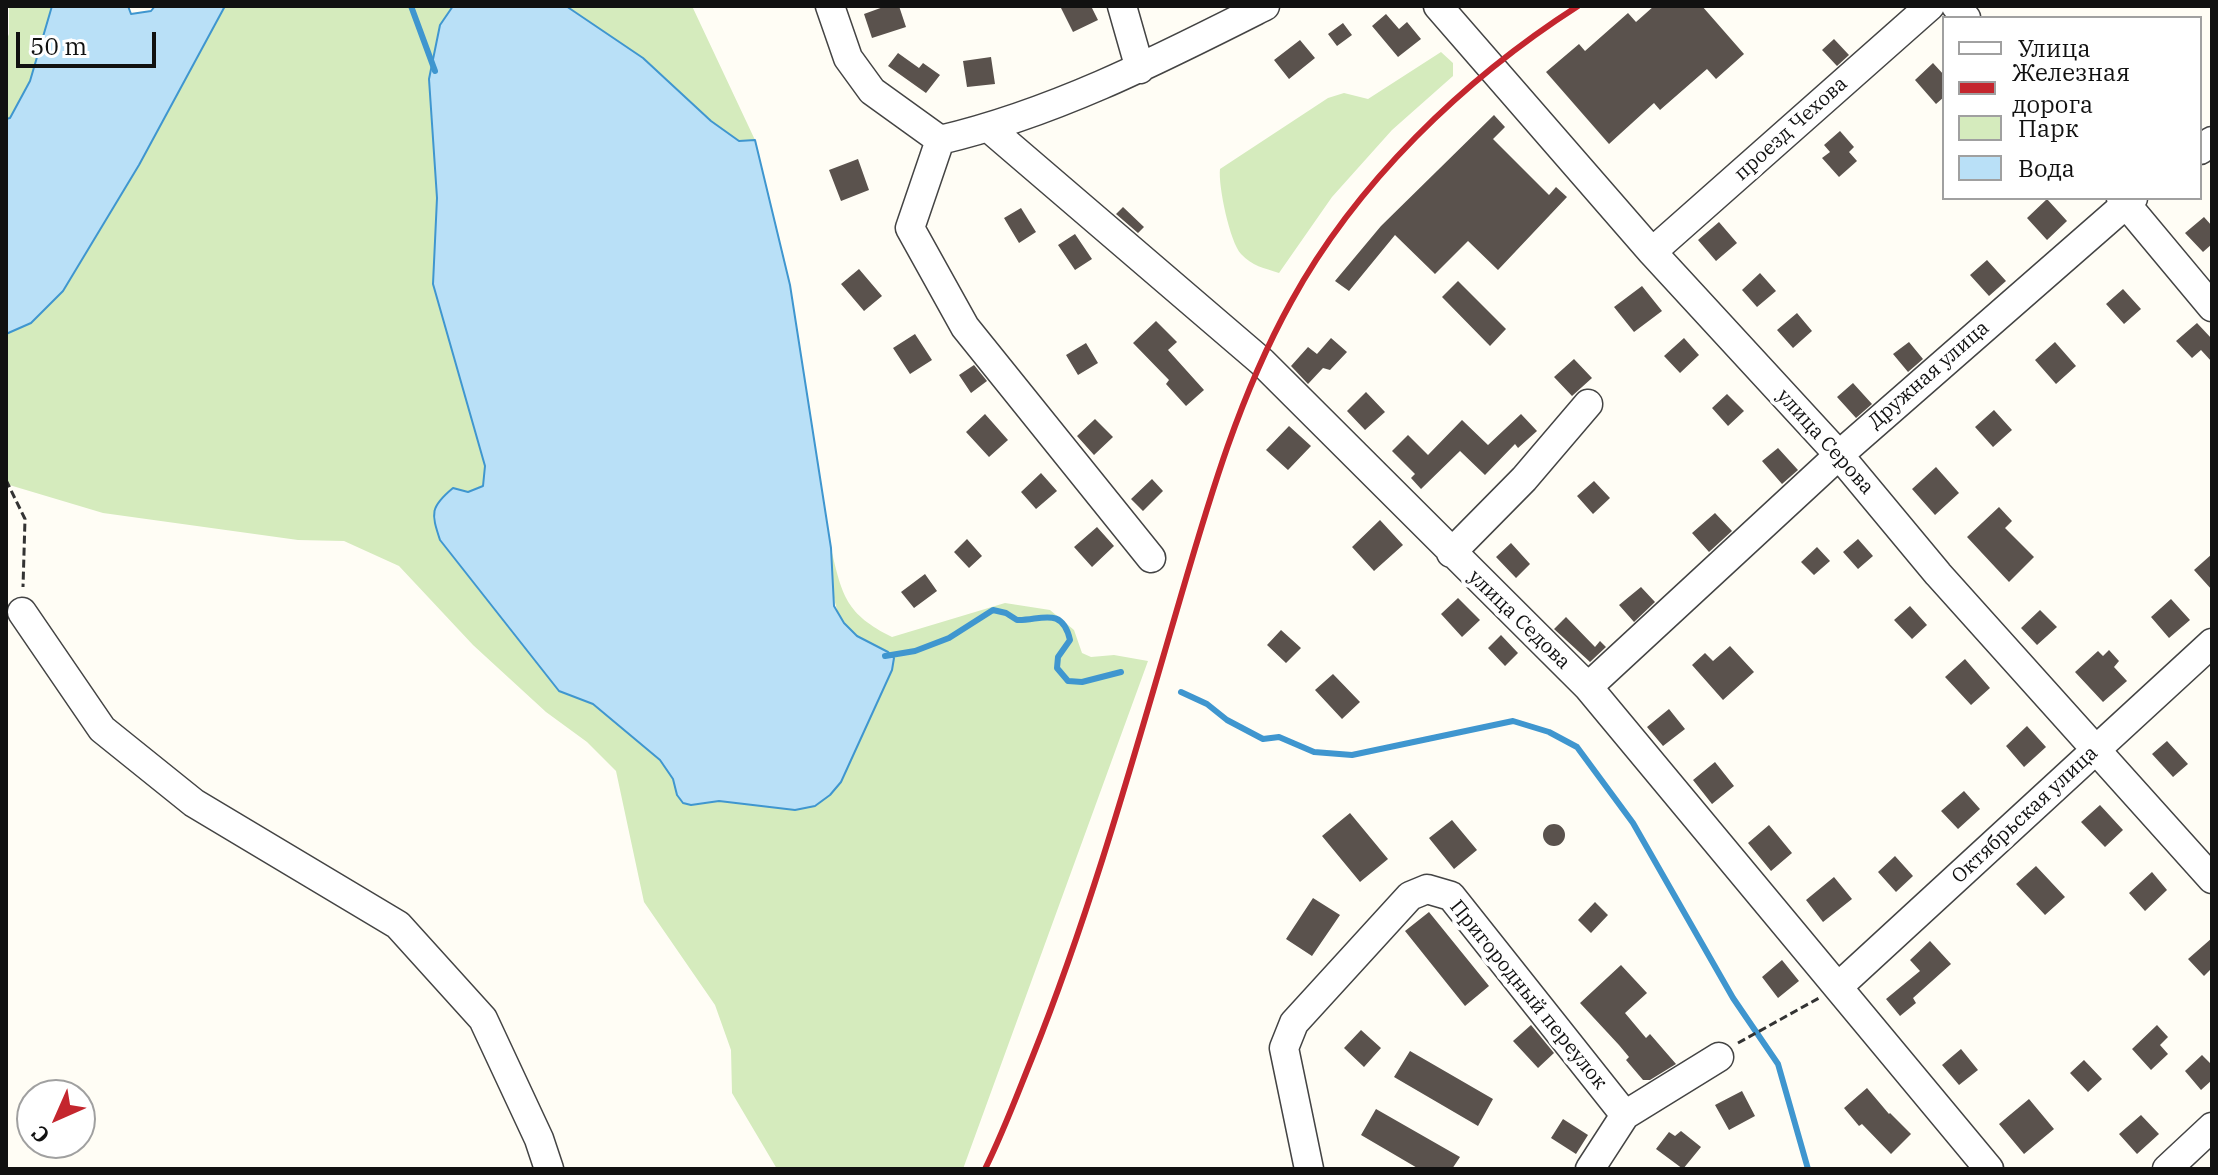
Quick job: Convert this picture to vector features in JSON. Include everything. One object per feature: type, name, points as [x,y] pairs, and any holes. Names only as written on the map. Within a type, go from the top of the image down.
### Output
[{"type":"street","points":[[830,6],[848,58],[872,91],[940,140],[989,128],[1140,69],[1265,6]]},
{"type":"street","points":[[1122,6],[1140,69]]},
{"type":"street","name":"улица Серова","points":[[1438,6],[1652,252],[1839,455],[1938,574],[2212,879]]},
{"type":"street","name":"проезд Чехова","points":[[1652,252],[1930,6]]},
{"type":"street","name":"улица Седова","points":[[989,128],[1262,362],[1588,687],[1989,1169]]},
{"type":"street","points":[[940,140],[910,228],[965,327],[1151,558]]},
{"type":"street","points":[[2126,200],[2212,307]]},
{"type":"street","name":"Дружная улица","points":[[1588,687],[1839,455],[2126,200]]},
{"type":"street","points":[[1451,553],[1524,479],[1588,404]]},
{"type":"street","points":[[22,612],[102,729],[194,803],[398,925],[483,1019],[539,1139],[549,1169]]},
{"type":"street","name":"Октябрьская улица","points":[[1838,987],[2212,643]]},
{"type":"street","name":"Пригородный переулок","points":[[1309,1169],[1284,1048],[1294,1023],[1410,896],[1427,889],[1451,896],[1625,1115]]},
{"type":"street","points":[[1590,1169],[1625,1115],[1724,1053]]},
{"type":"street","points":[[2167,1169],[2212,1127]]},
{"type":"path","points":[[6,480],[25,519],[22,612]]},
{"type":"path","points":[[1724,1053],[1784,1015],[1806,1006]]},
{"type":"green space","points":[[9,6],[52,6],[30,81],[10,118],[6,119],[6,41]]},
{"type":"green space","points":[[225,6],[453,6],[440,25],[429,79],[437,198],[433,284],[485,466],[483,486],[468,492],[440,541],[559,691],[593,704],[661,760],[673,779],[677,795],[691,805],[719,801],[795,810],[841,782],[892,671],[894,659],[856,636],[841,617],[832,584],[831,548],[848,602],[865,620],[892,637],[1005,603],[1050,610],[1074,630],[1082,653],[1091,657],[1114,655],[1148,661],[963,1169],[777,1169],[732,1093],[731,1050],[715,1005],[644,902],[616,771],[587,742],[546,712],[473,645],[399,566],[344,541],[298,540],[103,513],[6,484],[6,334],[31,323],[63,291],[139,165]]},
{"type":"green space","points":[[566,6],[692,6],[755,140],[739,141],[711,121],[643,58]]},
{"type":"green space","points":[[1441,52],[1453,63],[1453,76],[1392,130],[1332,197],[1279,273],[1245,258],[1237,248],[1229,226],[1220,169],[1328,98],[1344,93],[1368,99]]},
{"type":"water","points":[[52,6],[128,6],[131,14],[151,11],[155,6],[225,6],[139,165],[63,291],[31,323],[6,334],[6,119],[10,118],[30,81]]},
{"type":"water","points":[[453,6],[566,6],[643,58],[711,121],[739,141],[755,140],[790,285],[831,548],[834,606],[844,623],[857,636],[894,658],[892,670],[841,782],[815,806],[795,810],[719,801],[691,805],[683,803],[677,795],[673,779],[660,760],[593,704],[559,691],[440,540],[434,517],[436,506],[453,488],[468,492],[483,486],[485,466],[433,284],[437,198],[429,79],[440,25]]},
{"type":"building","points":[[886,6],[899,6],[906,27],[872,38],[864,14]]},
{"type":"building","points":[[1060,6],[1091,6],[1098,20],[1073,32]]},
{"type":"building","points":[[1654,6],[1702,6],[1744,54],[1716,79],[1707,69],[1660,110],[1654,103],[1609,144],[1546,72],[1579,44],[1585,51],[1628,13],[1636,22]]},
{"type":"building","points":[[1386,14],[1399,29],[1407,22],[1421,39],[1398,57],[1372,26]]},
{"type":"building","points":[[1343,23],[1352,35],[1337,46],[1328,34]]},
{"type":"building","points":[[1834,39],[1849,55],[1837,66],[1822,50]]},
{"type":"building","points":[[1300,40],[1315,58],[1289,79],[1274,60]]},
{"type":"building","points":[[898,53],[919,68],[923,63],[940,75],[926,93],[888,66]]},
{"type":"building","points":[[991,57],[995,84],[967,87],[963,61]]},
{"type":"building","points":[[1933,63],[1942,73],[1942,99],[1936,104],[1915,80]]},
{"type":"building","points":[[1494,115],[1505,127],[1493,139],[1549,195],[1556,187],[1567,197],[1498,270],[1468,241],[1435,274],[1395,235],[1349,291],[1335,281],[1381,226]]},
{"type":"building","points":[[1840,131],[1854,147],[1849,152],[1857,161],[1839,177],[1822,158],[1830,152],[1824,145]]},
{"type":"building","points":[[858,159],[869,190],[841,201],[829,170]]},
{"type":"building","points":[[2048,200],[2067,221],[2047,240],[2027,218]]},
{"type":"building","points":[[1123,207],[1144,227],[1138,233],[1116,214]]},
{"type":"building","points":[[1021,208],[1036,232],[1019,243],[1004,218]]},
{"type":"building","points":[[2204,217],[2212,226],[2212,244],[2203,252],[2185,233]]},
{"type":"building","points":[[1719,222],[1737,243],[1716,261],[1698,240]]},
{"type":"building","points":[[1075,234],[1092,259],[1075,270],[1058,245]]},
{"type":"building","points":[[1987,260],[2006,281],[1989,296],[1970,275]]},
{"type":"building","points":[[859,269],[882,296],[864,311],[841,284]]},
{"type":"building","points":[[1760,273],[1776,291],[1757,307],[1742,290]]},
{"type":"building","points":[[1458,281],[1506,329],[1490,346],[1442,297]]},
{"type":"building","points":[[1642,286],[1662,311],[1634,332],[1614,307]]},
{"type":"building","points":[[2123,289],[2141,309],[2124,324],[2106,304]]},
{"type":"building","points":[[1797,313],[1812,331],[1793,348],[1777,330]]},
{"type":"building","points":[[1156,321],[1177,342],[1168,350],[1204,390],[1186,406],[1166,384],[1169,380],[1133,343]]},
{"type":"building","points":[[2197,323],[2212,339],[2212,362],[2201,350],[2192,358],[2176,341]]},
{"type":"building","points":[[915,334],[932,360],[910,374],[893,348]]},
{"type":"building","points":[[1331,338],[1347,352],[1330,370],[1323,368],[1308,384],[1291,366],[1308,347],[1317,354]]},
{"type":"building","points":[[1684,338],[1699,355],[1680,373],[1664,356]]},
{"type":"building","points":[[1909,342],[1923,359],[1908,372],[1893,354]]},
{"type":"building","points":[[2055,342],[2076,366],[2056,384],[2035,360]]},
{"type":"building","points":[[1086,343],[1098,363],[1078,375],[1066,355]]},
{"type":"building","points":[[1574,359],[1592,378],[1572,396],[1554,377]]},
{"type":"building","points":[[974,365],[987,381],[971,393],[959,375]]},
{"type":"building","points":[[1853,383],[1872,404],[1856,418],[1837,397]]},
{"type":"building","points":[[1366,392],[1385,412],[1365,430],[1347,411]]},
{"type":"building","points":[[1727,394],[1744,411],[1728,426],[1712,408]]},
{"type":"building","points":[[1994,410],[2012,430],[1993,447],[1975,427]]},
{"type":"building","points":[[985,414],[1008,440],[989,457],[966,432]]},
{"type":"building","points":[[1521,414],[1537,431],[1518,448],[1515,444],[1485,475],[1460,451],[1421,489],[1411,478],[1415,474],[1392,451],[1408,435],[1428,455],[1462,420],[1488,445]]},
{"type":"building","points":[[1095,419],[1113,437],[1094,455],[1077,436]]},
{"type":"building","points":[[1289,426],[1311,446],[1288,470],[1266,450]]},
{"type":"building","points":[[1778,448],[1798,470],[1782,484],[1762,461]]},
{"type":"building","points":[[1936,467],[1959,493],[1935,515],[1912,489]]},
{"type":"building","points":[[1041,473],[1057,491],[1036,509],[1021,492]]},
{"type":"building","points":[[1152,479],[1163,491],[1143,511],[1131,499]]},
{"type":"building","points":[[1594,481],[1610,498],[1593,514],[1577,496]]},
{"type":"building","points":[[1999,507],[2012,521],[2005,528],[2034,557],[2009,582],[1967,537]]},
{"type":"building","points":[[1715,513],[1732,531],[1709,552],[1692,533]]},
{"type":"building","points":[[1380,520],[1403,545],[1374,571],[1352,547]]},
{"type":"building","points":[[1097,527],[1114,546],[1092,567],[1074,547]]},
{"type":"building","points":[[967,539],[982,556],[969,568],[954,552]]},
{"type":"building","points":[[1858,539],[1873,556],[1858,569],[1843,552]]},
{"type":"building","points":[[1511,543],[1530,564],[1516,578],[1496,557]]},
{"type":"building","points":[[1817,547],[1830,561],[1814,575],[1801,562]]},
{"type":"building","points":[[2212,554],[2212,590],[2194,570]]},
{"type":"building","points":[[925,574],[937,591],[914,608],[901,592]]},
{"type":"building","points":[[1641,587],[1655,602],[1634,622],[1619,605]]},
{"type":"building","points":[[1458,598],[1480,620],[1462,637],[1441,614]]},
{"type":"building","points":[[2171,599],[2190,620],[2169,638],[2151,617]]},
{"type":"building","points":[[1910,606],[1927,625],[1912,639],[1894,620]]},
{"type":"building","points":[[2040,610],[2057,627],[2037,645],[2021,628]]},
{"type":"building","points":[[1566,617],[1595,647],[1600,641],[1606,647],[1590,662],[1554,629]]},
{"type":"building","points":[[1281,630],[1301,648],[1286,663],[1267,645]]},
{"type":"building","points":[[1501,635],[1518,653],[1505,666],[1488,648]]},
{"type":"building","points":[[1730,646],[1754,672],[1723,700],[1692,665],[1705,653],[1713,661]]},
{"type":"building","points":[[2109,650],[2119,661],[2114,667],[2127,681],[2103,702],[2075,672],[2098,651],[2103,656]]},
{"type":"building","points":[[1965,659],[1990,688],[1971,705],[1945,677]]},
{"type":"building","points":[[1333,674],[1360,702],[1342,719],[1315,690]]},
{"type":"building","points":[[1669,709],[1685,729],[1663,746],[1647,727]]},
{"type":"building","points":[[2027,726],[2046,747],[2024,767],[2006,746]]},
{"type":"building","points":[[2167,741],[2188,764],[2173,777],[2152,754]]},
{"type":"building","points":[[1715,762],[1734,786],[1712,804],[1693,780]]},
{"type":"building","points":[[1964,791],[1980,809],[1958,829],[1941,811]]},
{"type":"building","points":[[2100,805],[2123,830],[2105,847],[2081,822]]},
{"type":"building","points":[[1350,813],[1388,859],[1360,882],[1322,836]]},
{"type":"building","points":[[1452,820],[1477,850],[1454,869],[1429,838]]},
{"type":"building","points":[[1554,824],[1562,827],[1565,835],[1562,843],[1554,846],[1546,843],[1543,835],[1546,827]]},
{"type":"building","points":[[1769,825],[1792,853],[1771,871],[1748,843]]},
{"type":"building","points":[[1895,856],[1913,876],[1896,892],[1878,872]]},
{"type":"building","points":[[2036,866],[2065,897],[2045,915],[2016,884]]},
{"type":"building","points":[[2152,872],[2167,890],[2145,911],[2129,893]]},
{"type":"building","points":[[1834,877],[1852,899],[1823,922],[1806,900]]},
{"type":"building","points":[[1313,898],[1340,915],[1312,956],[1286,939]]},
{"type":"building","points":[[1595,902],[1608,915],[1591,933],[1578,920]]},
{"type":"building","points":[[1429,912],[1489,986],[1465,1006],[1405,931]]},
{"type":"building","points":[[2212,938],[2212,968],[2204,976],[2188,959]]},
{"type":"building","points":[[1930,941],[1951,964],[1913,998],[1916,1003],[1900,1016],[1886,999],[1920,971],[1910,960]]},
{"type":"building","points":[[1782,960],[1799,981],[1778,998],[1762,977]]},
{"type":"building","points":[[1621,965],[1647,993],[1625,1013],[1646,1038],[1650,1034],[1676,1064],[1650,1080],[1643,1080],[1626,1060],[1629,1057],[1580,1003]]},
{"type":"building","points":[[1531,1025],[1554,1053],[1538,1068],[1513,1041]]},
{"type":"building","points":[[2157,1025],[2168,1037],[2160,1045],[2168,1054],[2151,1070],[2132,1049]]},
{"type":"building","points":[[1361,1030],[1381,1048],[1364,1067],[1344,1048]]},
{"type":"building","points":[[1961,1049],[1978,1070],[1959,1085],[1942,1065]]},
{"type":"building","points":[[1410,1051],[1493,1099],[1478,1126],[1394,1077]]},
{"type":"building","points":[[2202,1055],[2212,1065],[2212,1080],[2201,1090],[2185,1071]]},
{"type":"building","points":[[2084,1060],[2102,1079],[2088,1092],[2070,1073]]},
{"type":"building","points":[[1867,1088],[1911,1134],[1891,1154],[1844,1108]]},
{"type":"building","points":[[1742,1091],[1755,1116],[1729,1130],[1715,1105]]},
{"type":"building","points":[[2029,1099],[2054,1129],[2024,1154],[1999,1124]]},
{"type":"building","points":[[1376,1109],[1460,1157],[1452,1169],[1419,1169],[1361,1135]]},
{"type":"building","points":[[2141,1115],[2159,1134],[2137,1154],[2119,1134]]},
{"type":"building","points":[[1563,1119],[1588,1135],[1576,1154],[1551,1138]]},
{"type":"building","points":[[1681,1131],[1701,1147],[1683,1169],[1656,1149],[1669,1132],[1675,1136]]},
{"type":"waterway","points":[[411,6],[435,71]]},
{"type":"waterway","points":[[885,656],[915,651],[949,638],[993,610],[1017,620],[1049,617],[1062,622],[1070,640],[1058,657],[1057,668],[1068,681],[1082,682],[1121,672]]},
{"type":"waterway","points":[[1181,692],[1207,704],[1227,720],[1263,739],[1279,737],[1314,752],[1352,755],[1513,721],[1549,732],[1577,747],[1633,823],[1733,998],[1778,1064],[1808,1169]]},
{"type":"railway","points":[[985,1169],[1032,1058],[1090,899],[1208,504],[1237,422],[1271,341],[1317,258],[1380,175],[1454,100],[1494,66],[1578,6]]}]
